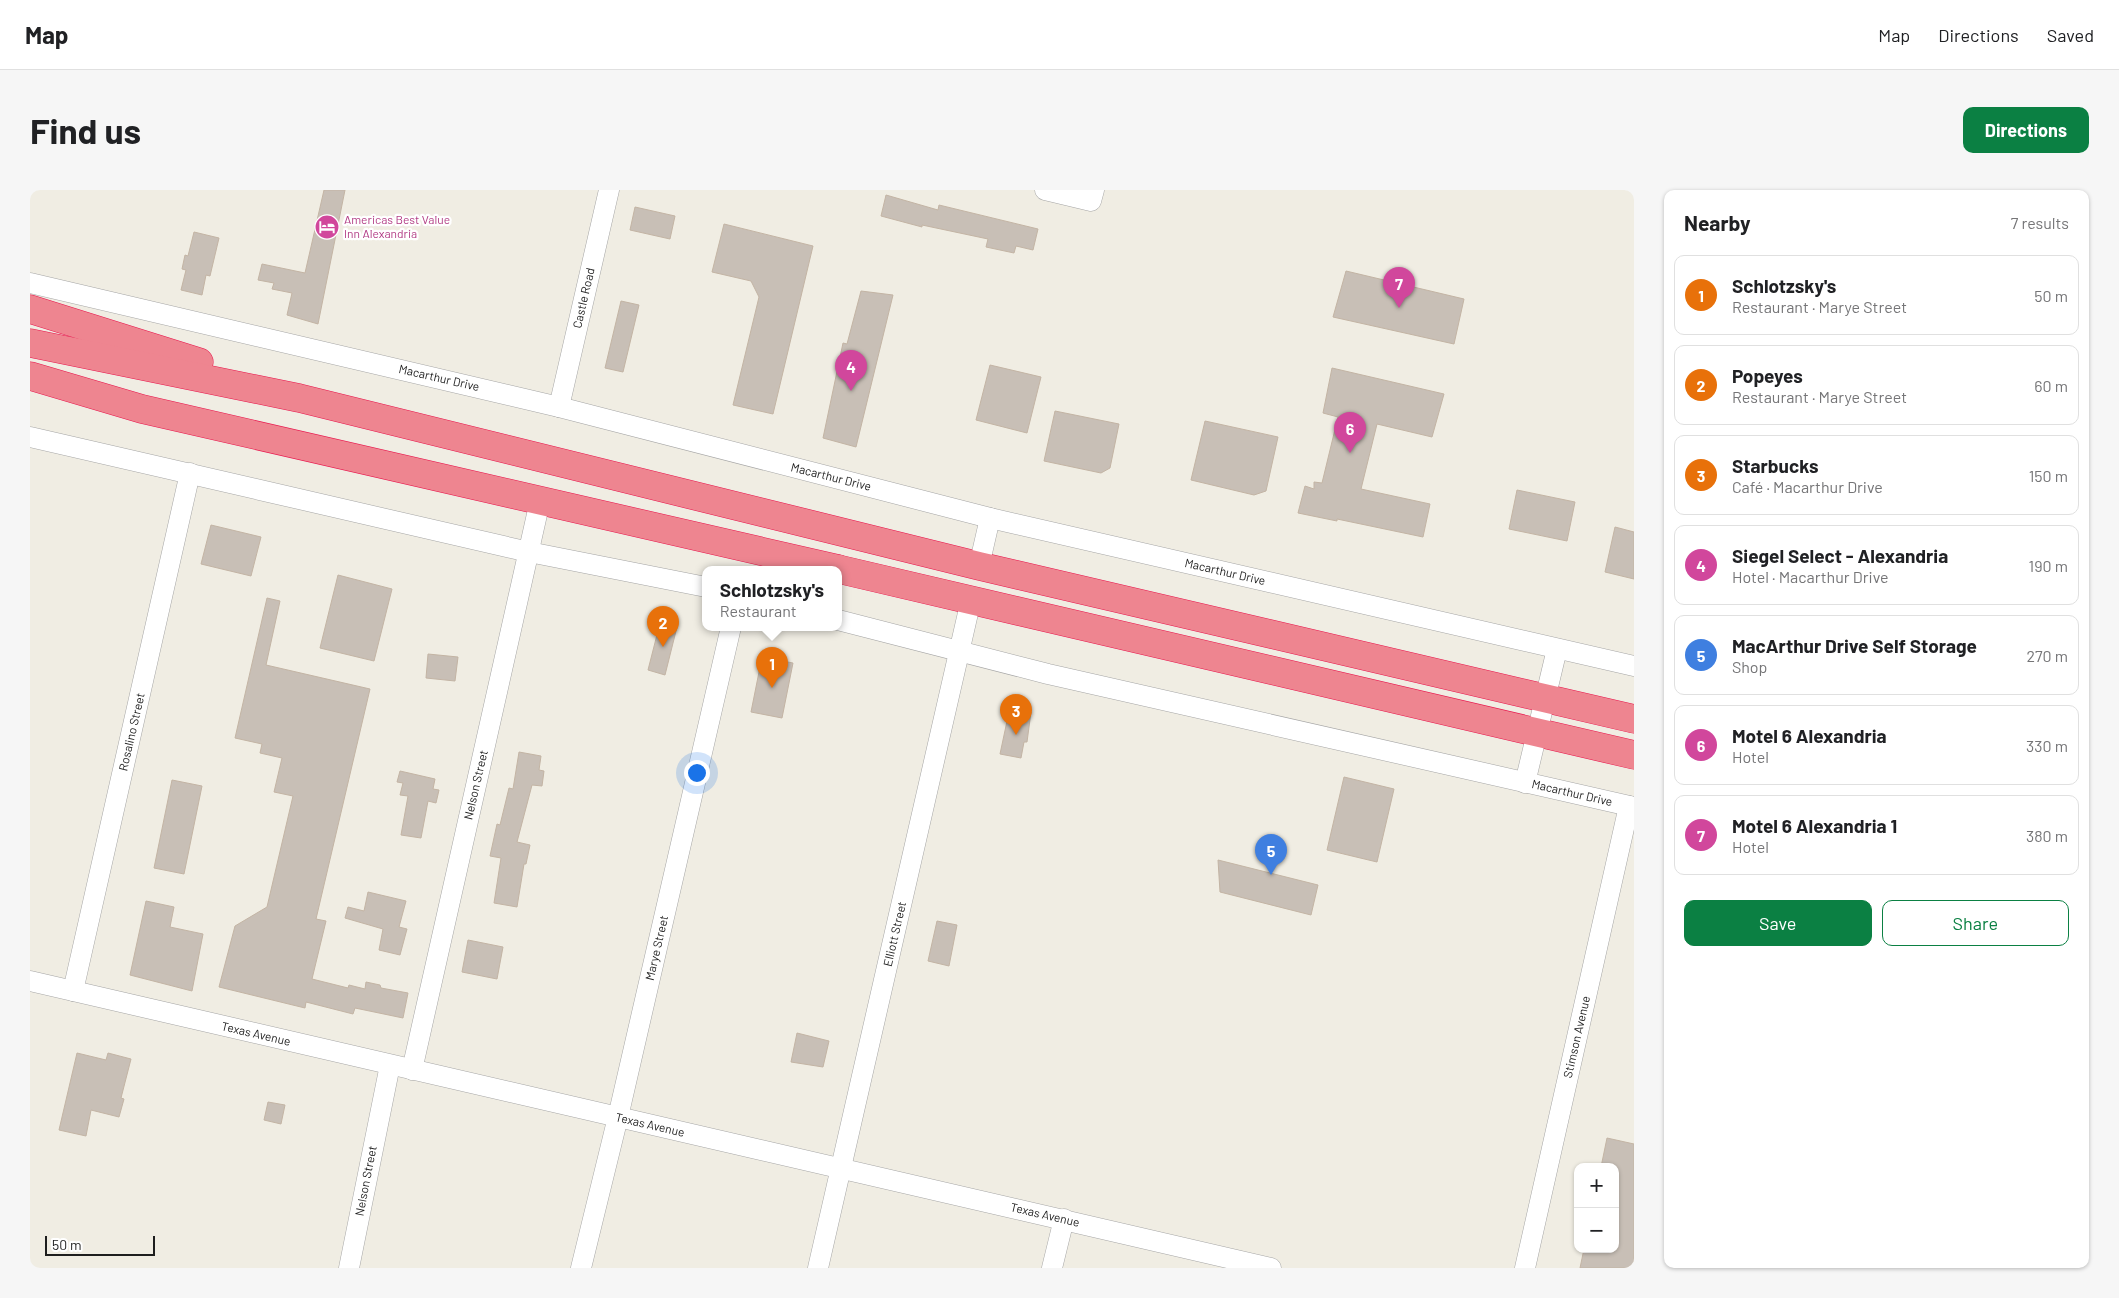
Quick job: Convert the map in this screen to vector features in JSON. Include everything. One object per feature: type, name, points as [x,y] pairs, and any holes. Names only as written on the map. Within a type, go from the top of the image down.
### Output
[{"type":"highway","points":[[30,309],[216,367],[299,398]]},
{"type":"highway","points":[[30,343],[299,398],[979,566],[1634,719]]},
{"type":"highway","points":[[30,376],[142,409]]},
{"type":"highway","points":[[30,390],[142,409],[825,566]]},
{"type":"highway","points":[[971,600],[979,566]]},
{"type":"highway","points":[[842,570],[1634,755]]},
{"type":"street","name":"Castle Road","points":[[559,407],[609,190]]},
{"type":"street","points":[[1045,190],[1093,195]]},
{"type":"street","name":"Macarthur Drive","points":[[30,283],[559,407],[990,518],[1634,666]]},
{"type":"street","points":[[30,437],[529,552],[702,586]]},
{"type":"street","name":"Rosalino Street","points":[[73,991],[190,473]]},
{"type":"street","name":"Nelson Street","points":[[412,1070],[540,501]]},
{"type":"street","points":[[979,566],[990,518]]},
{"type":"street","name":"Elliott Street","points":[[818,1268],[971,600]]},
{"type":"street","name":"Macarthur Drive","points":[[842,621],[959,652],[1631,807]]},
{"type":"street","name":"Marye Street","points":[[581,1268],[618,1118],[730,631]]},
{"type":"street","points":[[1525,783],[1557,649]]},
{"type":"street","name":"Stimson Avenue","points":[[1525,1268],[1631,807]]},
{"type":"street","name":"Texas Avenue","points":[[30,981],[1271,1268]]},
{"type":"street","name":"Nelson Street","points":[[349,1268],[390,1065]]},
{"type":"street","points":[[1052,1268],[1064,1219]]},
{"type":"building","name":"Americas Best Value Inn Alexandria","points":[[324,190],[345,190],[318,324],[287,315],[292,293],[272,289],[274,283],[258,280],[262,264],[305,273]]},
{"type":"building","points":[[886,195],[938,210],[939,205],[1038,229],[1033,250],[1016,246],[1014,253],[986,247],[988,239],[922,225],[922,227],[881,216]]},
{"type":"building","points":[[635,207],[675,216],[670,239],[630,230]]},
{"type":"building","points":[[724,224],[813,246],[773,414],[733,405],[759,297],[751,281],[712,272]]},
{"type":"building","points":[[194,232],[219,238],[210,276],[206,275],[202,295],[181,290],[186,270],[182,269],[185,255],[188,256]]},
{"type":"building","points":[[1346,271],[1464,299],[1454,344],[1333,317]]},
{"type":"building","points":[[861,291],[893,295],[856,447],[823,438],[843,343],[847,344]]},
{"type":"building","points":[[621,301],[639,305],[623,372],[605,368]]},
{"type":"building","points":[[990,365],[1041,377],[1027,433],[976,420]]},
{"type":"building","points":[[1332,368],[1444,394],[1432,437],[1377,424],[1361,489],[1430,504],[1423,537],[1298,513],[1305,486],[1314,489],[1314,482],[1322,483],[1338,417],[1323,413]]},
{"type":"building","points":[[1055,411],[1119,424],[1110,468],[1101,473],[1044,461]]},
{"type":"building","points":[[1205,421],[1278,437],[1266,491],[1254,495],[1191,480]]},
{"type":"building","points":[[1517,490],[1575,502],[1567,541],[1509,529]]},
{"type":"building","points":[[211,525],[261,537],[251,576],[201,564]]},
{"type":"building","points":[[1615,527],[1634,532],[1634,579],[1605,572]]},
{"type":"building","points":[[338,575],[392,589],[374,661],[320,648]]},
{"type":"building","points":[[267,598],[280,601],[266,665],[370,689],[316,919],[326,921],[312,979],[348,988],[349,985],[365,989],[366,982],[380,985],[381,988],[408,993],[403,1018],[355,1008],[353,1014],[306,1002],[305,1008],[219,987],[235,926],[267,907],[293,796],[274,792],[282,758],[260,753],[262,744],[235,738]]},
{"type":"building","points":[[661,619],[678,623],[665,675],[648,670]]},
{"type":"building","points":[[428,654],[458,657],[455,681],[426,678]]},
{"type":"building","points":[[762,657],[793,663],[782,718],[751,712]]},
{"type":"building","points":[[1010,707],[1031,712],[1027,742],[1024,742],[1021,758],[1000,754]]},
{"type":"building","points":[[519,752],[541,756],[539,770],[544,771],[542,786],[532,785],[517,842],[530,845],[526,864],[524,864],[517,907],[494,903],[501,858],[490,856],[497,824],[500,825],[509,788],[513,789]]},
{"type":"building","points":[[400,771],[435,779],[433,789],[439,790],[436,803],[428,801],[421,838],[401,835],[408,796],[400,795],[403,783],[397,782]]},
{"type":"building","points":[[1344,777],[1394,789],[1377,862],[1327,850]]},
{"type":"building","points":[[172,780],[202,786],[184,874],[154,868]]},
{"type":"building","points":[[1218,860],[1318,885],[1311,915],[1220,892]]},
{"type":"building","points":[[368,892],[406,901],[399,927],[407,929],[400,955],[379,950],[383,929],[345,918],[348,907],[364,911]]},
{"type":"building","points":[[146,901],[174,907],[170,927],[203,934],[192,991],[130,975]]},
{"type":"building","points":[[937,921],[957,925],[949,966],[928,961]]},
{"type":"building","points":[[468,940],[503,947],[497,979],[462,972]]},
{"type":"building","points":[[797,1033],[829,1041],[823,1067],[791,1062]]},
{"type":"building","points":[[77,1053],[106,1060],[108,1053],[131,1059],[121,1098],[124,1099],[119,1117],[91,1110],[86,1136],[59,1130]]},
{"type":"building","points":[[268,1102],[285,1105],[281,1124],[264,1120]]},
{"type":"building","points":[[1607,1138],[1634,1144],[1634,1268],[1580,1268],[1583,1253],[1619,1253],[1619,1163],[1602,1163]]},
{"type":"place","name":"Americas Best Value Inn Alexandria","points":[[327,227]]},
{"type":"place","name":"Motel 6 Alexandria 1","points":[[1399,308]]},
{"type":"place","name":"Siegel Select - Alexandria","points":[[851,391]]},
{"type":"place","name":"Motel 6 Alexandria","points":[[1350,453]]},
{"type":"place","name":"Popeyes","points":[[663,647]]},
{"type":"place","name":"Schlotzsky's","points":[[772,688]]},
{"type":"place","name":"Starbucks","points":[[1016,735]]},
{"type":"place","name":"MacArthur Drive Self Storage","points":[[1271,875]]}]
